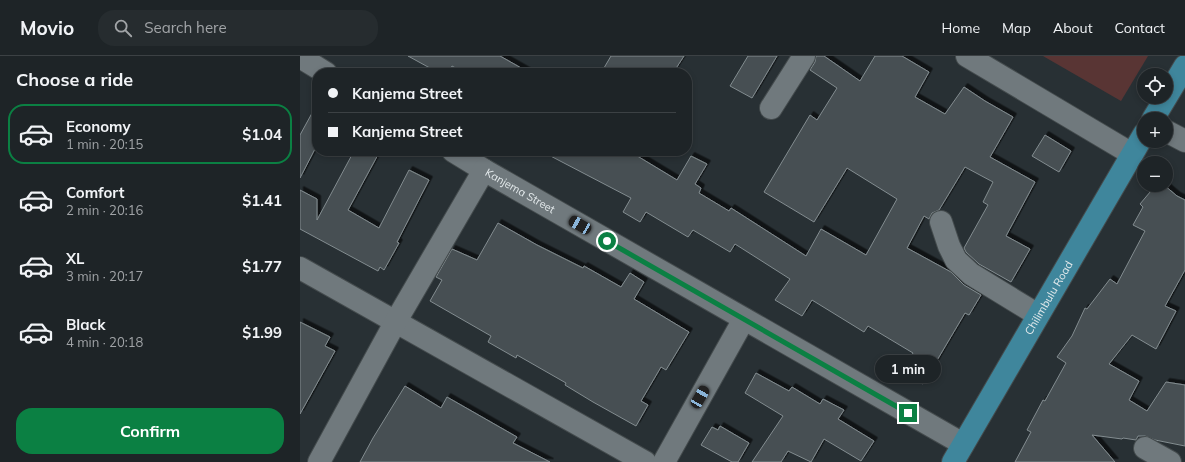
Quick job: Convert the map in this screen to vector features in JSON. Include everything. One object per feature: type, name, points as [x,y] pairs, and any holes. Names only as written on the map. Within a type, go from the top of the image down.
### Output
[{"type":"main road","points":[[1157,112],[1185,66]]},
{"type":"main road","name":"Chilimbulu Road","points":[[958,453],[1137,146]]},
{"type":"street","points":[[771,108],[804,56]]},
{"type":"street","points":[[967,56],[1132,154]]},
{"type":"street","points":[[300,57],[318,68]]},
{"type":"street","points":[[1173,135],[1185,141]]},
{"type":"street","name":"Kanjema Street","points":[[460,156],[744,319],[958,453]]},
{"type":"street","points":[[318,462],[396,320],[484,170]]},
{"type":"street","points":[[940,222],[956,260],[971,274],[1038,315]]},
{"type":"street","points":[[300,268],[396,320],[644,462]]},
{"type":"street","points":[[664,462],[744,319]]},
{"type":"street","points":[[1145,448],[1170,462]]},
{"type":"shaded area","points":[[1043,56],[1148,56],[1141,68],[1137,68],[1137,74],[1121,101]]},
{"type":"building","points":[[408,56],[500,56],[521,68],[456,68],[452,66],[451,68],[430,68]]},
{"type":"building","points":[[611,56],[684,56],[676,68],[604,68]]},
{"type":"building","points":[[748,56],[777,56],[752,98],[730,86]]},
{"type":"building","points":[[816,56],[824,56],[860,81],[875,56],[902,56],[929,72],[915,97],[945,114],[964,87],[1013,117],[990,157],[1035,182],[1006,236],[1030,249],[1011,282],[979,264],[966,252],[964,248],[988,205],[983,202],[993,182],[965,167],[939,210],[932,213],[929,219],[924,216],[907,248],[951,272],[964,285],[981,295],[969,315],[965,313],[923,384],[902,372],[913,353],[868,326],[864,332],[812,300],[802,316],[775,300],[790,279],[735,244],[730,252],[693,230],[688,237],[646,212],[640,222],[623,212],[631,198],[551,156],[637,156],[677,180],[691,156],[707,164],[695,184],[701,188],[699,193],[729,211],[731,208],[806,256],[821,229],[866,255],[897,199],[847,168],[814,222],[764,192],[810,115],[817,120],[837,88],[810,70],[815,62]]},
{"type":"building","points":[[312,113],[312,155],[300,178],[300,135]]},
{"type":"building","points":[[1045,135],[1071,151],[1059,172],[1032,156]]},
{"type":"building","points":[[351,156],[377,156],[348,210],[379,228],[409,170],[429,180],[397,242],[399,243],[384,270],[380,267],[378,271],[300,229],[300,190],[317,199],[317,220]]},
{"type":"building","points":[[1150,192],[1172,192],[1185,200],[1185,270],[1165,306],[1176,311],[1156,349],[1132,335],[1109,364],[1139,381],[1129,400],[1147,411],[1166,382],[1185,385],[1185,446],[1155,440],[1145,436],[1138,436],[1136,440],[1092,435],[1115,462],[1015,462],[1031,432],[1027,430],[1043,400],[1045,401],[1066,363],[1057,357],[1072,336],[1085,308],[1087,309],[1110,279],[1117,284],[1145,231],[1133,225],[1143,207],[1140,204]]},
{"type":"building","points":[[498,223],[583,268],[584,266],[621,287],[630,273],[644,282],[634,299],[689,332],[666,370],[661,367],[641,401],[648,405],[636,426],[593,402],[565,385],[566,383],[517,355],[516,358],[488,342],[491,336],[430,301],[442,280],[436,277],[452,249],[477,260]]},
{"type":"building","points":[[300,322],[330,337],[325,346],[335,351],[300,414]]},
{"type":"building","points":[[756,373],[789,391],[792,387],[820,404],[823,399],[844,410],[838,419],[874,441],[861,461],[824,439],[811,462],[788,451],[781,462],[752,462],[783,416],[745,393]]},
{"type":"building","points":[[405,386],[441,408],[447,397],[517,437],[513,443],[550,462],[360,462]]},
{"type":"building","points":[[720,426],[749,443],[738,462],[732,462],[701,445],[712,427],[718,430]]},
{"type":"route","points":[[607,241],[908,413]]}]
